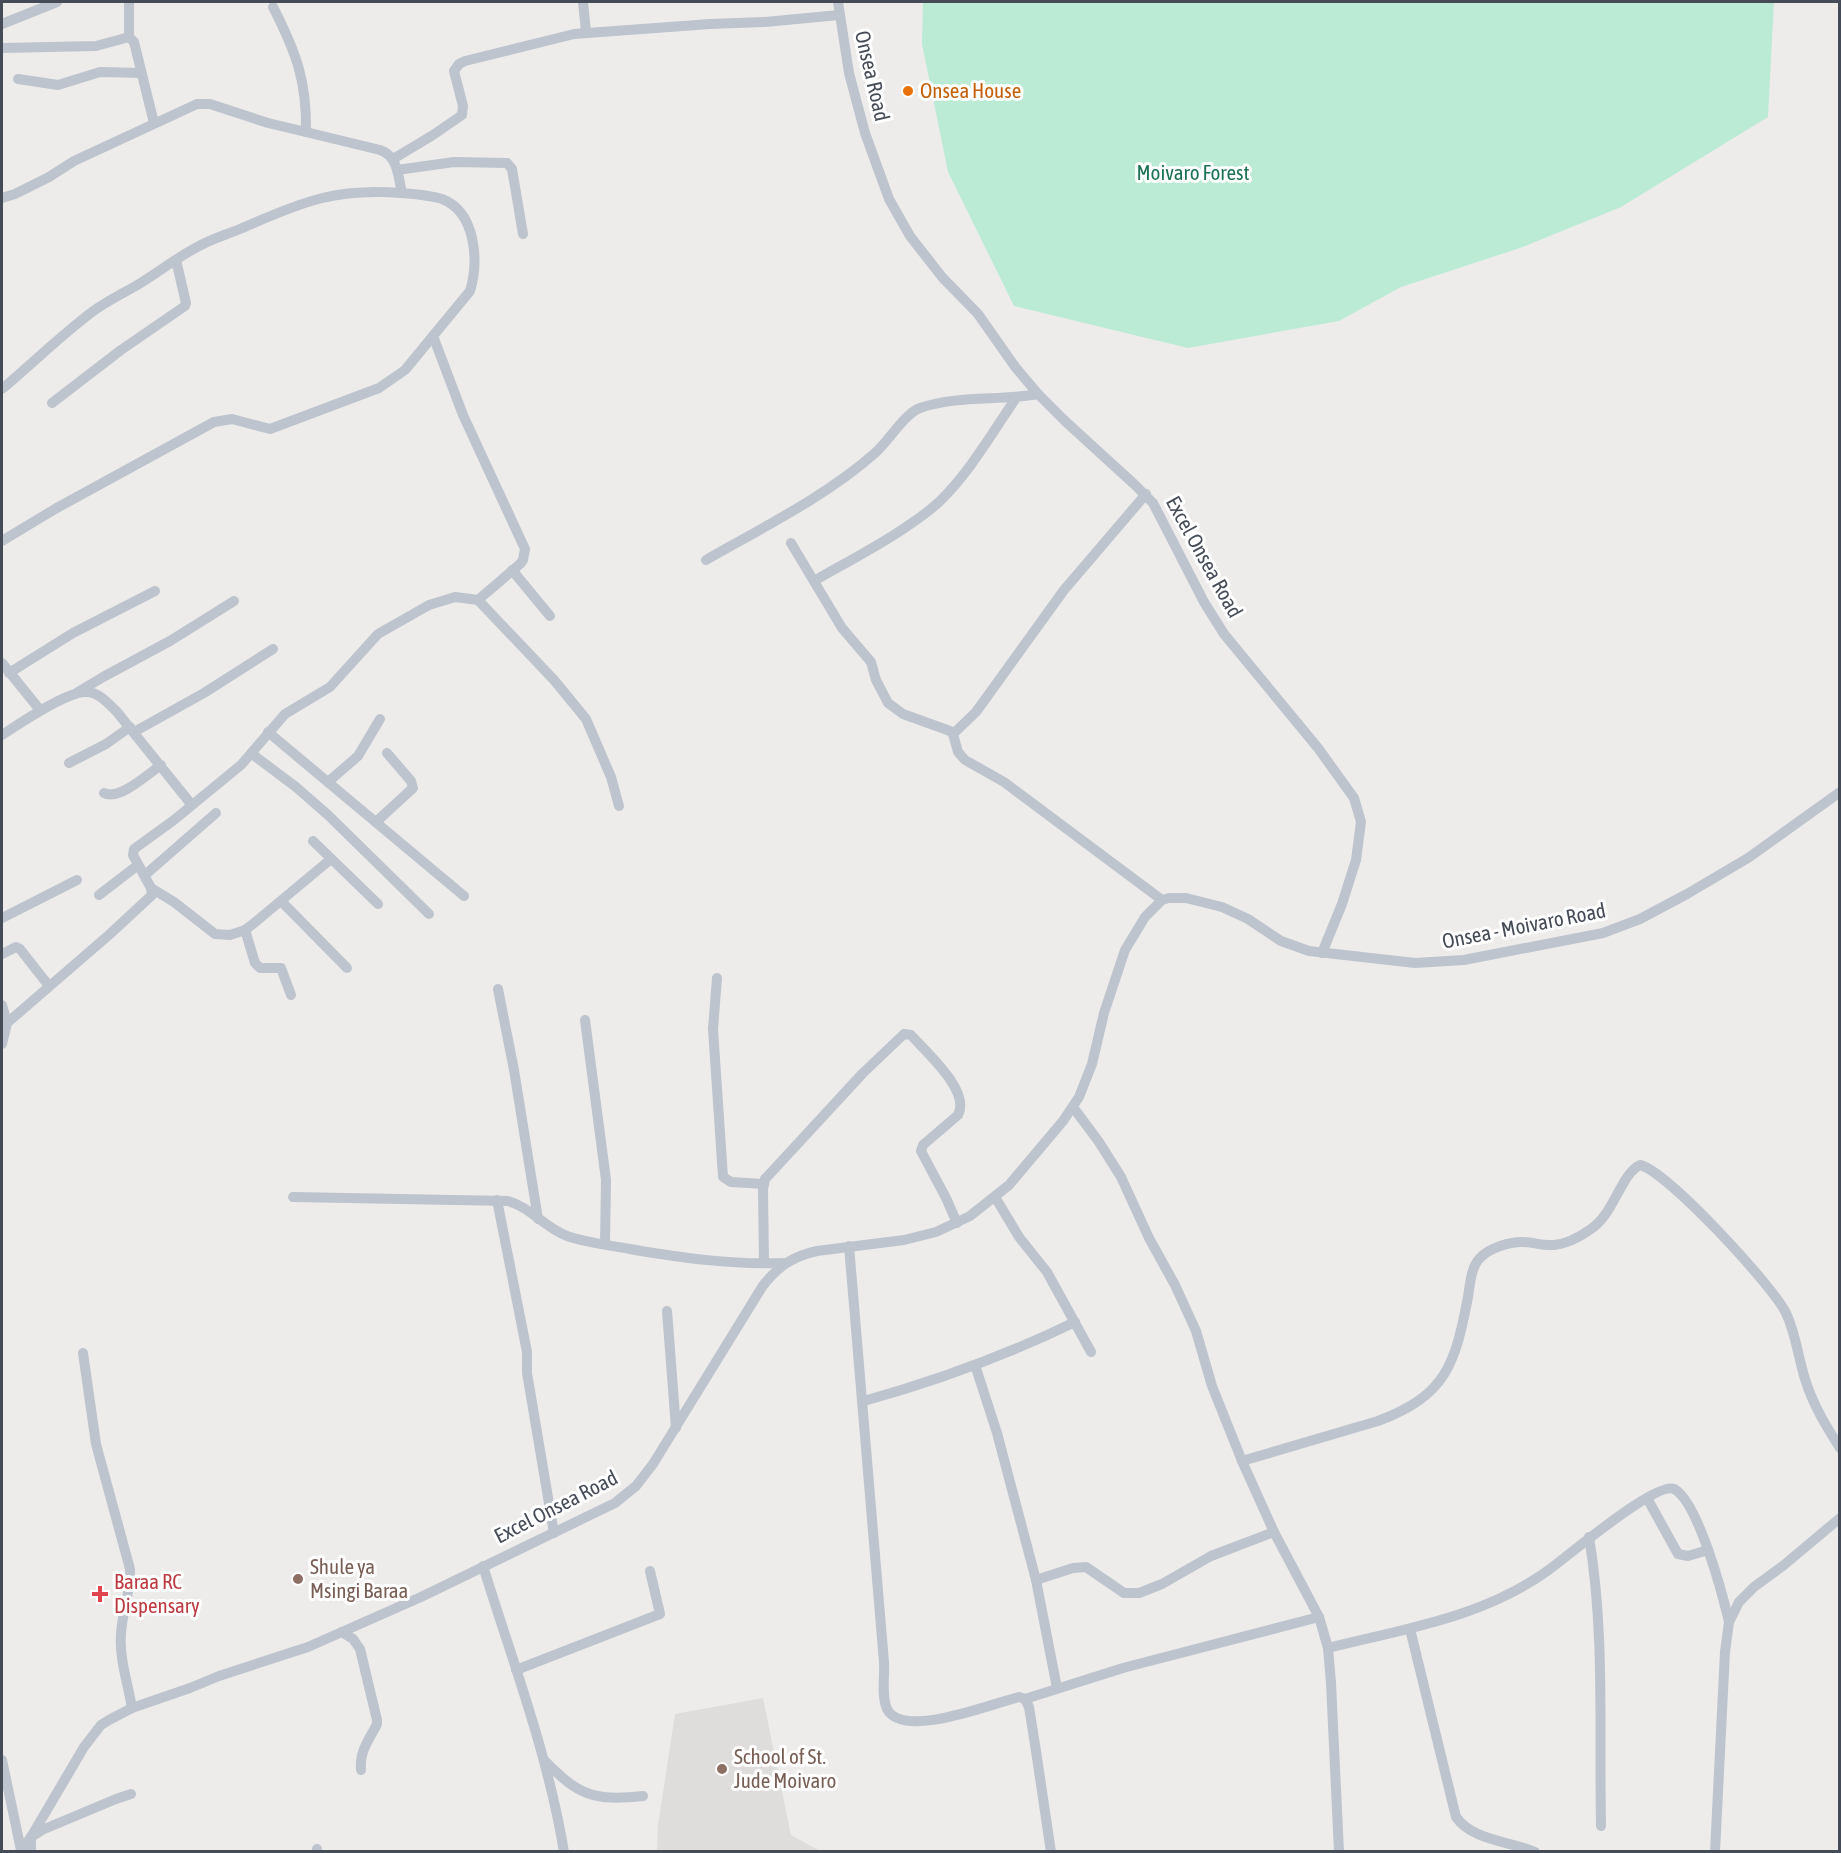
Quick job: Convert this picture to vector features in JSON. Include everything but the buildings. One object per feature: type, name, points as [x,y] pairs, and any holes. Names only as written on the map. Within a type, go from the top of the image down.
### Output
[{"type":"street","points":[[23,15],[24,2]]},
{"type":"street","points":[[2,24],[57,2]]},
{"type":"street","points":[[129,2],[129,37],[134,42],[154,123]]},
{"type":"street","points":[[583,2],[586,32]]},
{"type":"street","name":"Onsea Road","points":[[838,2],[849,74],[873,158]]},
{"type":"street","points":[[273,7],[302,75],[306,97],[306,132]]},
{"type":"street","points":[[393,159],[462,115],[454,75],[455,67],[459,64],[560,36],[586,32],[765,22],[839,15]]},
{"type":"street","points":[[2,48],[96,46],[129,37]]},
{"type":"street","points":[[18,79],[58,85],[100,72],[141,73]]},
{"type":"street","points":[[2,198],[120,142],[154,123],[203,103],[268,123],[389,154],[397,170],[402,193]]},
{"type":"street","name":"Excel Onsea Road","points":[[873,158],[889,199],[919,249],[978,314],[1016,368],[1038,393],[1065,421],[1146,494],[1161,517],[1194,584],[1224,634],[1336,771],[1357,806],[1361,830],[1356,860],[1342,904],[1322,953]]},
{"type":"street","points":[[397,170],[454,162],[507,163],[512,169],[523,234]]},
{"type":"street","points":[[2,389],[52,344],[95,310],[202,244],[296,205],[314,199],[349,193],[402,193],[435,197],[455,206],[465,219],[471,238],[474,269],[470,291],[405,370],[393,380],[379,388],[270,429],[232,419],[214,422],[55,509],[2,541]]},
{"type":"street","points":[[52,403],[121,350],[185,306],[176,260]]},
{"type":"street","points":[[433,336],[463,416],[525,549],[524,560],[478,600]]},
{"type":"street","points":[[706,560],[823,491],[864,463],[916,410],[973,398],[1016,398],[1038,393]]},
{"type":"street","points":[[814,581],[888,537],[938,503],[981,450],[1016,398]]},
{"type":"street","points":[[953,734],[976,712],[1064,590],[1146,494]]},
{"type":"street","points":[[790,543],[842,628],[871,662],[876,680],[888,703],[903,714],[947,729],[953,734],[958,752],[965,760],[1004,782],[1162,900]]},
{"type":"street","points":[[512,570],[550,616]]},
{"type":"street","points":[[9,673],[73,633],[155,591]]},
{"type":"street","points":[[2,1044],[8,1023],[152,896],[145,874],[133,855],[134,849],[174,820],[252,754],[285,714],[330,687],[378,634],[440,600],[455,597],[478,600],[554,680],[586,719],[611,777],[619,806]]},
{"type":"street","points":[[2,735],[40,710],[78,693],[102,677],[170,641],[234,601]]},
{"type":"street","points":[[69,763],[204,693],[273,649]]},
{"type":"street","points":[[2,663],[40,710]]},
{"type":"street","points":[[78,693],[91,693],[105,699],[132,729],[191,804]]},
{"type":"street","points":[[328,782],[358,756],[380,719]]},
{"type":"street","points":[[268,732],[464,896]]},
{"type":"street","points":[[376,822],[413,788],[411,781],[387,753]]},
{"type":"street","points":[[252,754],[296,787],[328,815],[429,914]]},
{"type":"street","points":[[104,793],[115,795],[124,791],[160,765]]},
{"type":"street","name":"Onsea - Moivaro Road","points":[[1162,900],[1176,897],[1186,898],[1222,907],[1248,919],[1281,941],[1301,949],[1322,953],[1406,963],[1438,963],[1497,955],[1603,933],[1640,919],[1718,877],[1784,834],[1839,792]]},
{"type":"street","points":[[145,874],[216,813]]},
{"type":"street","points":[[313,841],[378,904]]},
{"type":"street","points":[[151,888],[174,902],[215,934],[230,935],[245,930],[331,860]]},
{"type":"street","points":[[99,895],[138,865]]},
{"type":"street","points":[[2,918],[77,880]]},
{"type":"street","name":"Excel Onsea Road","points":[[24,1851],[55,1793],[101,1725],[132,1707],[190,1688],[228,1672],[308,1647],[554,1533],[615,1503],[628,1493],[648,1471],[676,1428],[762,1287],[785,1263],[803,1254],[923,1236],[957,1223],[995,1197],[1025,1167],[1073,1107],[1086,1082],[1104,1012],[1125,950],[1145,917],[1162,900]]},
{"type":"street","points":[[281,901],[347,968]]},
{"type":"street","points":[[245,930],[255,963],[260,968],[280,968],[291,995]]},
{"type":"street","points":[[2,954],[16,947],[20,949],[49,986]]},
{"type":"street","points":[[717,978],[713,1029],[723,1177],[731,1182],[764,1184]]},
{"type":"street","points":[[498,989],[514,1070],[538,1219]]},
{"type":"street","points":[[2,1005],[8,1023]]},
{"type":"street","points":[[585,1020],[606,1180],[605,1244]]},
{"type":"street","points":[[764,1263],[764,1184],[769,1174],[863,1073],[907,1033],[947,1076],[961,1098],[961,1109],[958,1115],[923,1145],[921,1151],[957,1223]]},
{"type":"street","points":[[1073,1107],[1099,1142],[1120,1177],[1149,1238],[1175,1285],[1196,1331],[1212,1386],[1242,1461],[1274,1532],[1319,1617],[1328,1648],[1340,1851]]},
{"type":"street","points":[[1242,1461],[1367,1425],[1395,1415],[1415,1403],[1436,1384],[1452,1361],[1458,1346],[1474,1269],[1480,1257],[1495,1248],[1521,1242],[1556,1245],[1592,1229],[1604,1218],[1632,1171],[1640,1165],[1652,1170],[1700,1213],[1752,1266],[1778,1299],[1792,1328],[1814,1405],[1839,1449]]},
{"type":"street","points":[[293,1197],[496,1200],[517,1203],[556,1232],[605,1244],[698,1260],[785,1263]]},
{"type":"street","points":[[995,1197],[1019,1237],[1047,1272],[1091,1352]]},
{"type":"street","points":[[496,1200],[527,1352],[527,1373],[554,1533]]},
{"type":"street","points":[[849,1246],[864,1401],[870,1513],[888,1711],[899,1719],[921,1721],[959,1714],[1019,1697],[1025,1699],[1152,1660],[1319,1617]]},
{"type":"street","points":[[667,1311],[676,1428]]},
{"type":"street","points":[[864,1401],[975,1365],[1041,1339],[1075,1322]]},
{"type":"street","points":[[83,1353],[96,1444],[130,1569],[121,1645],[132,1707]]},
{"type":"street","points":[[975,1365],[998,1433],[1036,1580],[1057,1688]]},
{"type":"street","points":[[1328,1648],[1410,1629],[1481,1607],[1507,1596],[1550,1569],[1589,1537],[1647,1498],[1668,1488],[1677,1491],[1694,1516],[1720,1583],[1729,1622]]},
{"type":"street","points":[[1647,1498],[1678,1554],[1688,1556],[1708,1550]]},
{"type":"street","points":[[1715,1851],[1725,1652],[1729,1622],[1733,1611],[1746,1594],[1839,1518]]},
{"type":"street","points":[[1036,1580],[1073,1568],[1086,1567],[1124,1593],[1139,1593],[1162,1584],[1211,1557],[1274,1532]]},
{"type":"street","points":[[1589,1537],[1595,1576],[1599,1633],[1600,1826]]},
{"type":"street","points":[[483,1566],[545,1761],[564,1851]]},
{"type":"street","points":[[516,1670],[660,1614],[650,1571]]},
{"type":"street","points":[[1410,1629],[1456,1817],[1462,1825],[1477,1833],[1535,1851]]},
{"type":"street","points":[[342,1632],[354,1639],[360,1649],[377,1720],[360,1758],[361,1770]]},
{"type":"street","points":[[1025,1699],[1029,1707],[1051,1851]]},
{"type":"street","points":[[2,1760],[24,1851]]},
{"type":"street","points":[[545,1761],[566,1781],[589,1795],[610,1798],[643,1796]]},
{"type":"street","points":[[31,1837],[58,1823],[132,1794]]},
{"type":"shaded area","name":"School of St. Jude Moivaro","points":[[763,1698],[791,1835],[820,1851],[657,1851],[658,1825],[675,1714]]},
{"type":"green space","name":"Moivaro Forest","points":[[923,2],[1774,2],[1768,117],[1621,207],[1523,247],[1401,287],[1339,321],[1188,348],[1014,306],[948,172],[922,44]]},
{"type":"place","name":"Onsea House","points":[[908,91]]},
{"type":"place","name":"Shule ya Msingi Baraa","points":[[298,1579]]},
{"type":"place","name":"Baraa RC Dispensary","points":[[100,1594]]},
{"type":"place","name":"School of St. Jude Moivaro","points":[[722,1769]]}]
